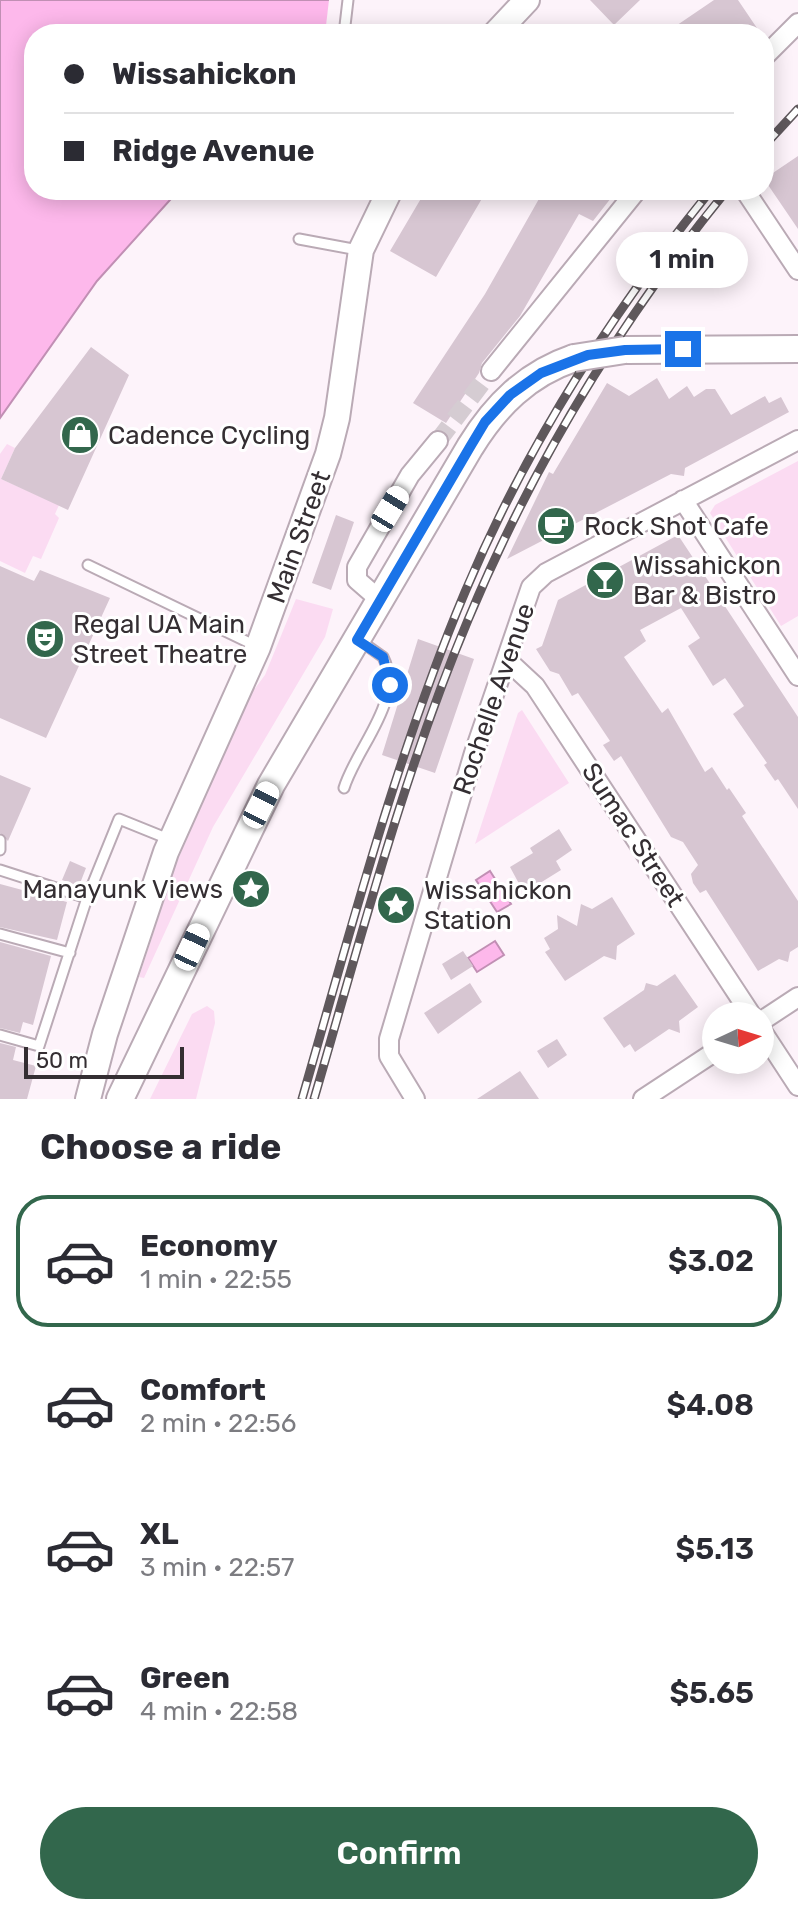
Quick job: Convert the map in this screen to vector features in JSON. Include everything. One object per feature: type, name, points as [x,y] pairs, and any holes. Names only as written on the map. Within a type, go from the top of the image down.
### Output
[{"type":"main road","points":[[120,1099],[271,785],[485,422],[524,383],[574,358],[625,350],[798,349]]},
{"type":"street","points":[[504,24],[527,0]]},
{"type":"street","points":[[774,47],[798,23]]},
{"type":"street","name":"Main Street","points":[[88,1099],[105,1034],[171,840],[258,647],[333,436],[361,250],[385,200]]},
{"type":"street","points":[[491,371],[629,200]]},
{"type":"street","points":[[751,200],[798,270]]},
{"type":"street","name":"Rochelle Avenue","points":[[415,1099],[389,1056],[388,1046],[460,795],[531,587],[538,579],[798,440]]},
{"type":"street","points":[[380,600],[357,580],[357,567],[410,475],[438,441]]},
{"type":"street","points":[[683,500],[798,676]]},
{"type":"street","name":"Sumac Street","points":[[507,660],[535,686],[743,1002]]},
{"type":"street","points":[[774,1013],[798,997]]},
{"type":"street","points":[[774,1049],[798,1086]]},
{"type":"street","points":[[643,1099],[702,1060]]},
{"type":"lane","points":[[345,24],[348,0]]},
{"type":"lane","points":[[299,239],[361,250]]},
{"type":"lane","points":[[88,565],[258,647]]},
{"type":"lane","points":[[344,788],[357,754],[387,700],[390,685],[383,657],[357,640]]},
{"type":"lane","points":[[0,1035],[39,1046],[87,898],[119,819],[171,840]]},
{"type":"lane","points":[[0,840],[0,850]]},
{"type":"lane","points":[[0,870],[87,898]]},
{"type":"lane","points":[[0,934],[70,953]]},
{"type":"shaded area","points":[[0,0],[362,0],[337,24],[24,24],[24,200],[170,200],[97,281],[0,418]]},
{"type":"shaded area","points":[[7,444],[15,448],[1,479],[59,505],[55,514],[59,518],[41,559],[33,556],[25,573],[0,561],[0,454]]},
{"type":"shaded area","points":[[798,461],[798,616],[781,626],[710,513],[715,505]]},
{"type":"shaded area","points":[[296,599],[333,609],[325,637],[213,827],[144,978],[139,977],[176,864],[250,695],[265,675]]},
{"type":"shaded area","points":[[522,710],[569,783],[475,844],[518,713]]},
{"type":"shaded area","points":[[490,871],[511,904],[497,912],[476,880]]},
{"type":"shaded area","points":[[495,941],[504,955],[477,972],[468,958]]},
{"type":"shaded area","points":[[207,1006],[214,1011],[215,1023],[196,1099],[150,1099],[192,1014]]},
{"type":"pier","points":[[329,0],[366,0],[342,24],[326,24]]},
{"type":"building","points":[[590,0],[640,0],[615,24]]},
{"type":"building","points":[[714,0],[738,0],[754,24],[679,24]]},
{"type":"building","points":[[798,156],[798,229],[774,194],[774,172]]},
{"type":"building","points":[[420,200],[481,200],[436,277],[390,251]]},
{"type":"building","points":[[538,200],[609,200],[593,221],[579,214],[520,316],[482,363],[479,373],[446,423],[413,403],[485,294]]},
{"type":"building","points":[[91,347],[129,375],[68,510],[1,479],[15,448]]},
{"type":"building","points":[[657,378],[669,399],[687,386],[694,397],[706,389],[715,389],[731,415],[765,396],[769,403],[781,397],[789,412],[685,468],[684,476],[671,474],[507,559],[549,472],[553,474],[607,383],[629,396]]},
{"type":"building","points":[[336,515],[354,522],[331,590],[312,583]]},
{"type":"building","points":[[678,535],[798,717],[798,809],[778,779],[775,781],[764,765],[767,763],[733,714],[744,706],[734,691],[725,678],[713,686],[688,646],[700,638],[681,608],[640,630],[646,641],[624,657],[662,713],[668,708],[705,772],[712,767],[727,790],[729,788],[746,813],[742,816],[798,901],[798,947],[790,952],[788,962],[779,959],[758,971],[706,890],[700,893],[693,883],[691,874],[698,865],[683,842],[671,837],[621,756],[614,761],[603,745],[610,741],[578,693],[572,696],[559,674],[550,671],[536,649],[542,646],[558,600]]},
{"type":"building","name":"Regal UA Main Street Theatre","points":[[0,566],[34,581],[40,570],[110,598],[46,738],[0,718]]},
{"type":"building","points":[[418,639],[474,659],[435,773],[382,755]]},
{"type":"building","points":[[0,775],[31,788],[8,841],[0,833]]},
{"type":"building","points":[[559,829],[572,850],[556,861],[561,870],[524,893],[510,867],[533,853],[530,848]]},
{"type":"building","points":[[70,861],[86,868],[79,886],[62,880]]},
{"type":"building","points":[[0,884],[67,902],[57,940],[0,927]]},
{"type":"building","points":[[612,897],[635,934],[617,946],[616,960],[604,956],[565,981],[545,952],[550,949],[544,938],[558,929],[557,915],[577,926],[581,904],[592,909]]},
{"type":"building","points":[[0,942],[51,956],[33,1025],[23,1022],[20,1033],[0,1028]]},
{"type":"building","points":[[463,951],[473,966],[451,980],[442,964]]},
{"type":"building","points":[[675,974],[698,1007],[679,1021],[680,1033],[669,1029],[635,1052],[630,1044],[624,1048],[603,1018],[644,990],[646,983],[657,986]]},
{"type":"building","points":[[470,983],[482,1002],[438,1034],[424,1013]]},
{"type":"building","points":[[557,1039],[567,1055],[548,1068],[537,1051]]},
{"type":"building","points":[[0,1043],[16,1047],[13,1060],[36,1066],[27,1099],[0,1099]]},
{"type":"building","points":[[520,1071],[539,1099],[477,1099]]},
{"type":"tunnel","points":[[438,441],[491,371]]},
{"type":"railway","points":[[774,135],[798,109]]},
{"type":"railway","points":[[302,1099],[357,907],[417,716],[489,538],[515,485],[574,382],[639,284],[703,200]]},
{"type":"railway","points":[[314,1099],[403,797],[445,678],[493,562],[582,395],[651,290],[719,200]]},
{"type":"place","name":"Cadence Cycling","points":[[80,435]]},
{"type":"place","name":"Rock Shot Cafe","points":[[556,526]]},
{"type":"place","name":"Wissahickon Bar & Bistro","points":[[605,580]]},
{"type":"place","name":"Regal UA Main Street Theatre","points":[[45,639]]},
{"type":"place","name":"Manayunk Views","points":[[251,889]]},
{"type":"place","name":"Wissahickon Station","points":[[396,905]]},
{"type":"route","points":[[390,685],[388,666],[383,657],[357,640],[485,422],[497,408],[524,383],[574,358],[606,351],[683,349]]}]
